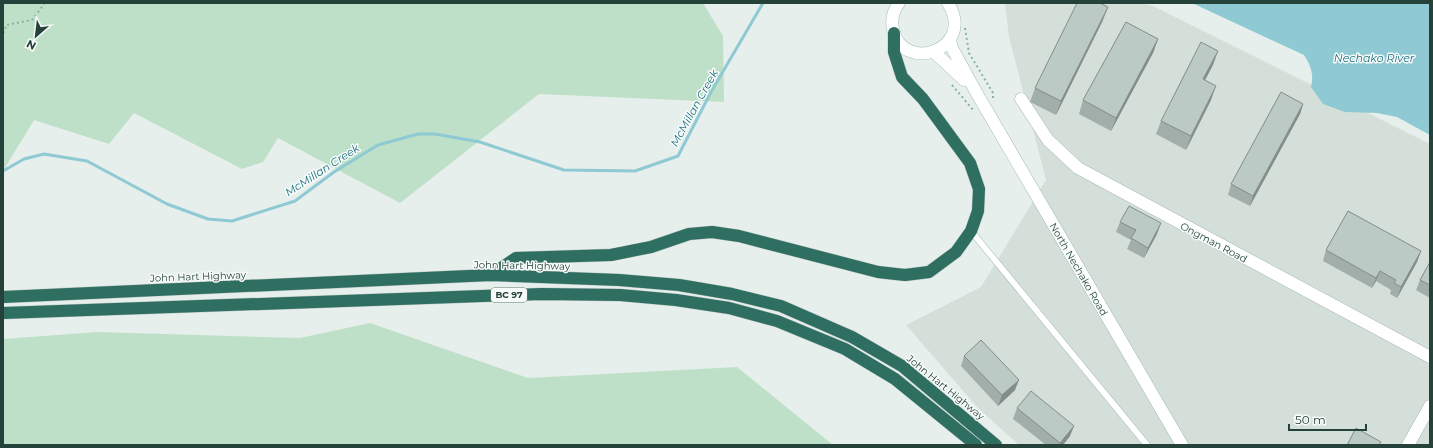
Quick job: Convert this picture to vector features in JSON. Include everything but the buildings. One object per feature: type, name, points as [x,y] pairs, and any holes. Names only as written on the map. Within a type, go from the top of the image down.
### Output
[{"type":"highway","points":[[491,275],[516,258],[612,255],[651,247],[689,234],[712,232],[739,236],[878,272],[905,275],[929,272],[956,252],[971,231],[978,210],[979,189],[970,163],[924,99],[902,77],[894,52],[894,33]]},
{"type":"highway","name":"John Hart Highway","points":[[3,297],[491,275],[679,284],[732,294],[780,306],[852,336],[902,366],[996,445]]},
{"type":"highway","name":"BC 97","points":[[3,313],[541,294],[620,295],[676,300],[729,308],[777,321],[846,349],[895,379],[976,445]]},
{"type":"main road","points":[[898,3],[893,18],[894,33],[899,42],[906,48],[915,53],[925,54],[943,48],[950,40],[954,31],[955,20],[953,10],[948,3]]},
{"type":"main road","name":"North Nechako Road","points":[[950,40],[952,48],[976,92],[1182,445]]},
{"type":"main road","name":"North Nechako Road","points":[[934,52],[976,92]]},
{"type":"main road","name":"Ongman Road","points":[[1021,99],[1048,140],[1078,168],[1430,357]]},
{"type":"main road","points":[[1408,445],[1430,406]]},
{"type":"lane","points":[[971,231],[1147,445]]},
{"type":"path","points":[[3,33],[6,25],[32,20],[45,3]]},
{"type":"path","points":[[969,53],[985,80]]},
{"type":"path","points":[[949,81],[971,110],[977,113]]},
{"type":"shaded area","points":[[1005,3],[1141,3],[1153,6],[1430,144],[1430,445],[1019,445],[978,408],[906,325],[981,287],[1046,180],[1009,37]]},
{"type":"green space","points":[[3,3],[703,3],[723,36],[724,102],[539,94],[400,203],[278,138],[263,162],[242,169],[134,113],[109,144],[34,120],[3,171]]},
{"type":"green space","points":[[370,323],[528,378],[737,367],[833,445],[3,445],[3,339],[98,332],[300,338]]},
{"type":"water","name":"Nechako River","points":[[1192,3],[1430,3],[1430,135],[1397,117],[1377,113],[1345,112],[1323,104],[1311,87],[1311,70],[1304,55]]},
{"type":"waterway","name":"McMillan Creek","points":[[3,171],[24,159],[44,154],[87,161],[167,204],[208,219],[232,221],[295,201],[334,172],[378,145],[418,134],[435,134],[480,142],[564,170],[635,171],[678,156],[711,92],[763,3]]}]
